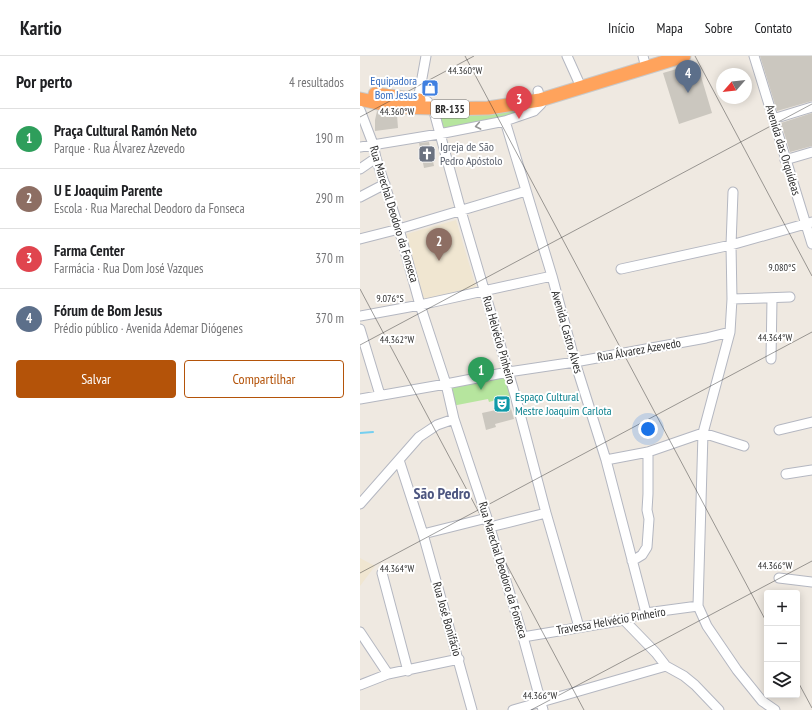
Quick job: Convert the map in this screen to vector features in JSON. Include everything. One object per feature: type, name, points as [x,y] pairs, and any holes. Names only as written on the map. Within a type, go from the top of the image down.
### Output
[{"type":"highway","name":"BR-135","points":[[360,99],[396,107],[426,103],[539,95],[545,90],[578,83],[646,60],[684,56]]},
{"type":"highway","name":"BR-135","points":[[360,90],[426,103]]},
{"type":"street","name":"Rua Helvécio Pinheiro","points":[[426,56],[426,103],[439,134],[485,290],[579,627]]},
{"type":"street","points":[[567,56],[578,83]]},
{"type":"street","name":"Avenida das Orquídeas","points":[[754,56],[786,160],[809,223],[812,244]]},
{"type":"street","points":[[360,147],[505,121],[534,111],[540,106],[539,95]]},
{"type":"street","points":[[773,119],[812,107]]},
{"type":"street","name":"Rua Marechal Deodoro da Fonseca","points":[[360,110],[373,144],[376,158],[400,230],[420,306],[446,384],[454,419],[524,637],[541,706]]},
{"type":"street","name":"Avenida Castro Alves","points":[[505,121],[552,276],[575,362],[606,460],[646,613]]},
{"type":"street","points":[[786,160],[812,152]]},
{"type":"street","points":[[360,169],[376,158]]},
{"type":"street","points":[[360,197],[385,184]]},
{"type":"street","points":[[360,239],[400,230],[526,192]]},
{"type":"street","points":[[733,192],[731,246],[732,299],[730,332],[703,433],[698,606],[707,626],[737,670],[762,701],[774,710]]},
{"type":"street","points":[[621,269],[731,246],[809,223]]},
{"type":"street","points":[[360,316],[420,306],[552,276]]},
{"type":"street","points":[[732,299],[790,298]]},
{"type":"street","points":[[771,359],[772,299]]},
{"type":"street","points":[[360,329],[380,395]]},
{"type":"street","name":"Rua Álvarez Azevedo","points":[[360,399],[508,372],[575,362],[706,338],[730,332]]},
{"type":"street","points":[[360,504],[419,437],[437,425],[454,419]]},
{"type":"street","points":[[780,430],[812,422]]},
{"type":"street","points":[[606,460],[648,452],[703,433],[744,446]]},
{"type":"street","points":[[632,561],[642,555],[647,547],[649,519],[647,510],[648,452]]},
{"type":"street","name":"Rua José Bonifácio","points":[[398,460],[423,534],[472,710]]},
{"type":"street","points":[[786,474],[812,470]]},
{"type":"street","points":[[423,534],[546,513]]},
{"type":"street","points":[[382,573],[408,671]]},
{"type":"street","points":[[779,578],[812,582]]},
{"type":"street","name":"Travessa Helvécio Pinheiro","points":[[524,637],[624,620],[646,613],[698,606]]},
{"type":"street","points":[[624,620],[656,653],[666,666],[684,676],[695,685],[719,710]]},
{"type":"street","points":[[360,632],[388,674]]},
{"type":"street","points":[[360,685],[388,674],[459,659]]},
{"type":"street","points":[[513,710],[541,706],[666,666]]},
{"type":"shaded area","points":[[456,220],[476,287],[423,301],[403,235]]},
{"type":"shaded area","points":[[360,558],[375,566],[360,586]]},
{"type":"green space","points":[[524,109],[500,119],[441,129],[438,116],[484,115]]},
{"type":"green space","points":[[508,372],[515,395],[489,402],[488,399],[452,406],[446,384]]},
{"type":"building","points":[[760,56],[812,56],[812,101],[777,111]]},
{"type":"building","points":[[697,63],[712,113],[679,124],[663,73]]},
{"type":"building","points":[[377,111],[397,115],[398,128],[375,131]]},
{"type":"building","points":[[812,113],[812,146],[790,152],[781,123]]},
{"type":"building","name":"Igreja de São Pedro Apóstolo","points":[[429,142],[434,166],[424,168],[419,143]]},
{"type":"building","points":[[508,398],[514,419],[495,424],[496,427],[486,430],[482,413],[496,410],[494,402]]},
{"type":"waterway","points":[[360,433],[373,432]]},
{"type":"place","name":"Equipadora Bom Jesus","points":[[430,88]]},
{"type":"place","name":"Fórum de Bom Jesus","points":[[688,93]]},
{"type":"place","name":"Farma Center","points":[[519,119]]},
{"type":"place","name":"Igreja de São Pedro Apóstolo","points":[[427,154]]},
{"type":"place","name":"U E Joaquim Parente","points":[[439,261]]},
{"type":"place","name":"Praça Cultural Ramón Neto","points":[[481,390]]},
{"type":"place","name":"Espaço Cultural Mestre Joaquim Carlota","points":[[502,404]]},
{"type":"district","name":"São Pedro","points":[[442,493]]}]
